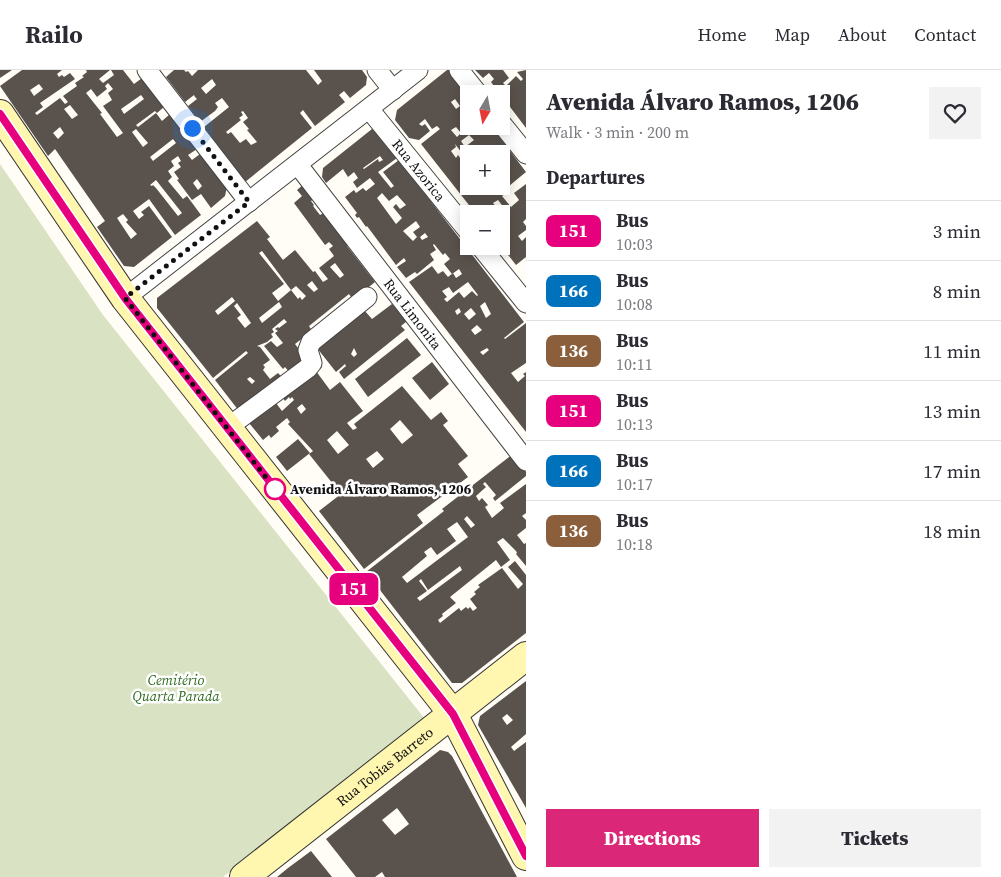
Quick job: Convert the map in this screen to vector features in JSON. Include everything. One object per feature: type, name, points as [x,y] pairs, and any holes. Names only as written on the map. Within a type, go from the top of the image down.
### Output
[{"type":"main road","points":[[0,114],[125,298],[453,714],[523,846]]},
{"type":"main road","name":"Rua Tobias Barreto","points":[[244,877],[526,656]]},
{"type":"street","points":[[147,70],[249,202]]},
{"type":"street","points":[[378,70],[393,90]]},
{"type":"street","points":[[125,298],[418,70]]},
{"type":"street","points":[[459,70],[471,85]]},
{"type":"street","name":"Rua Azorica","points":[[369,109],[460,221]]},
{"type":"street","points":[[510,134],[526,154]]},
{"type":"street","name":"Rua Limonita","points":[[298,165],[526,461]]},
{"type":"street","points":[[487,255],[526,303]]},
{"type":"street","points":[[227,428],[308,368],[312,363],[308,350],[311,342],[367,297]]},
{"type":"green space","name":"Cemitério Quarta Parada","points":[[0,164],[103,315],[425,719],[223,877],[0,877]]},
{"type":"building","points":[[0,70],[12,70],[0,78]]},
{"type":"building","points":[[22,70],[62,70],[57,74],[59,77],[62,75],[64,77],[70,73],[75,79],[40,103],[43,107],[35,113],[37,115],[60,98],[65,104],[68,102],[63,96],[77,86],[75,83],[84,77],[82,76],[87,72],[86,70],[110,70],[99,79],[103,83],[114,75],[111,70],[123,70],[134,84],[142,78],[164,107],[157,113],[155,111],[136,125],[138,127],[156,113],[162,121],[170,114],[197,149],[188,155],[192,160],[200,154],[227,187],[225,196],[211,208],[201,194],[192,200],[177,180],[179,179],[174,172],[181,167],[178,163],[181,161],[178,156],[171,161],[174,166],[168,171],[172,177],[168,181],[183,199],[187,196],[201,215],[175,235],[149,199],[133,211],[139,219],[144,215],[141,212],[149,206],[172,237],[134,267],[124,266],[97,227],[105,221],[55,149],[48,156],[0,86]],"holes":[[[108,83],[113,89],[108,93],[112,100],[103,106],[123,133],[117,137],[100,114],[102,113],[86,93],[91,89],[97,97],[107,89],[105,86]],[[39,84],[43,89],[34,96],[30,90]],[[141,95],[144,99],[124,114],[121,109]],[[70,105],[78,115],[72,119],[64,109]],[[60,127],[64,133],[58,139],[53,133]],[[136,129],[148,143],[143,147],[132,132]],[[173,139],[176,143],[153,161],[150,157]],[[197,179],[202,186],[198,190],[193,183]],[[156,180],[182,213],[178,216],[153,185],[150,185]],[[123,214],[128,220],[126,222],[137,234],[131,239],[117,218]]]},
{"type":"building","points":[[174,70],[188,71],[192,76],[198,70],[306,70],[318,85],[322,81],[314,70],[362,70],[367,77],[366,85],[350,98],[344,91],[339,95],[345,102],[315,126],[303,110],[300,113],[312,128],[245,182],[204,127],[229,107],[222,98],[215,103],[218,107],[215,111],[200,122],[188,106],[197,99],[194,95],[185,102],[166,77]],"holes":[[[212,79],[216,85],[206,94],[201,88]],[[243,111],[248,118],[243,122],[257,142],[251,145],[246,139],[240,143],[231,132],[228,134],[226,132],[241,120],[239,118],[243,115],[241,112]]]},
{"type":"building","points":[[447,70],[451,70],[462,85],[460,85],[460,106],[460,132],[456,127],[451,130],[457,137],[460,134],[469,135],[461,141],[464,145],[460,145],[460,150],[455,144],[456,147],[451,151],[456,158],[458,155],[460,158],[460,194],[421,144],[440,129],[437,126],[432,129],[425,119],[419,124],[422,126],[425,124],[430,131],[419,140],[409,138],[395,120],[397,110]],"holes":[[[455,99],[460,106],[456,109],[451,102]]]},
{"type":"building","points":[[475,70],[503,70],[509,78],[503,83],[505,85],[493,85],[491,82],[494,79],[489,73],[483,78]]},
{"type":"building","points":[[526,70],[526,128],[510,107],[510,85],[507,85],[516,76],[521,81],[523,79],[517,72]]},
{"type":"building","points":[[372,129],[381,131],[397,158],[378,172],[391,188],[394,186],[383,172],[399,160],[460,239],[460,255],[472,255],[524,322],[504,338],[526,323],[526,363],[511,373],[518,382],[525,376],[523,374],[526,372],[526,432],[409,282],[432,266],[438,274],[443,271],[448,277],[452,274],[444,264],[450,259],[445,253],[443,255],[434,244],[436,250],[430,254],[434,260],[417,274],[415,272],[406,278],[397,267],[406,261],[404,258],[396,265],[367,226],[359,217],[357,218],[355,215],[357,213],[345,197],[354,190],[356,193],[363,188],[366,191],[375,184],[370,178],[357,188],[353,182],[358,178],[354,172],[348,177],[343,169],[326,183],[322,177],[323,168]],"holes":[[[380,156],[383,160],[379,162],[378,159],[363,168]],[[382,193],[389,201],[397,195],[406,205],[400,209],[396,204],[393,207],[402,218],[396,224],[377,198]],[[416,221],[420,227],[413,232],[417,237],[413,241],[403,231]],[[425,233],[428,237],[422,240],[420,237]],[[459,269],[462,274],[456,278],[453,273]],[[468,282],[478,295],[472,291],[464,298],[459,292],[447,302],[444,299],[447,297],[442,291],[449,287],[453,293]],[[485,302],[491,314],[486,318],[480,306]],[[459,308],[461,312],[457,315],[455,311]],[[471,308],[476,314],[469,320],[464,314]],[[477,325],[482,330],[475,335],[471,330]],[[487,348],[489,350],[483,355],[480,352]]]},
{"type":"building","points":[[469,135],[498,135],[505,145],[468,145],[474,140]]},
{"type":"building","points":[[510,151],[526,172],[510,185]]},
{"type":"building","points":[[304,184],[315,198],[311,201],[313,206],[320,215],[325,212],[350,243],[347,246],[375,282],[353,300],[349,294],[309,326],[312,331],[295,344],[308,361],[291,374],[285,367],[283,369],[264,346],[271,341],[277,347],[283,343],[275,333],[278,331],[275,329],[287,322],[284,319],[272,329],[274,332],[271,334],[273,337],[257,346],[260,347],[270,360],[263,365],[265,367],[263,370],[270,379],[278,373],[281,376],[283,374],[286,378],[239,411],[215,380],[248,353],[246,351],[213,378],[157,308],[157,298],[257,221],[270,237],[267,239],[283,260],[295,250],[323,282],[328,279],[319,268],[334,256],[329,249],[333,246],[329,242],[325,245],[294,203],[302,196],[297,190]],"holes":[[[262,251],[291,290],[278,301],[272,293],[284,284],[259,253]],[[335,263],[344,275],[340,278],[330,267]],[[312,281],[318,289],[314,292],[307,285]],[[296,286],[306,296],[302,300],[300,297],[298,299],[291,290]],[[232,297],[235,301],[218,315],[215,311]],[[279,302],[282,307],[262,323],[259,318]],[[237,303],[251,323],[245,328],[237,318],[241,315],[234,306]],[[250,377],[255,381],[252,384],[247,379]]]},
{"type":"building","points":[[526,184],[526,219],[523,222],[526,230],[518,236],[522,241],[526,237],[526,257],[516,265],[508,255],[510,255],[510,206],[511,207],[519,200],[514,193]]},
{"type":"building","points":[[461,195],[504,195],[502,196],[509,205],[502,205],[498,200],[493,203],[495,205],[469,205]]},
{"type":"building","points":[[392,304],[407,321],[401,326],[405,330],[344,379],[339,372],[346,366],[345,364],[336,372],[317,348],[364,310],[372,319]],"holes":[[[354,348],[357,354],[354,357],[351,354]]]},
{"type":"building","points":[[407,338],[421,355],[368,397],[355,379]]},
{"type":"building","points":[[432,362],[449,384],[430,400],[412,378]]},
{"type":"building","points":[[313,367],[330,390],[340,382],[363,411],[347,423],[353,430],[357,428],[354,424],[402,386],[431,420],[441,412],[448,421],[443,425],[468,456],[458,464],[468,477],[417,515],[423,523],[364,569],[319,511],[341,494],[309,454],[313,451],[288,424],[290,422],[287,418],[276,427],[279,431],[271,438],[269,435],[263,440],[249,423],[265,407],[267,411],[276,403],[282,411],[294,400],[292,397],[290,399],[289,397],[285,401],[280,394]],"holes":[[[302,404],[306,409],[301,414],[297,408]],[[400,420],[413,435],[402,444],[390,429]],[[337,431],[349,445],[338,454],[327,440]],[[377,451],[384,459],[373,468],[366,459]],[[393,485],[398,492],[394,495],[389,489]]]},
{"type":"building","points":[[298,439],[310,453],[287,471],[276,457]]},
{"type":"building","points":[[513,454],[526,472],[526,476],[495,501],[493,498],[496,495],[485,482],[483,484],[486,487],[476,496],[479,501],[482,498],[488,505],[485,507],[492,518],[504,508],[500,503],[526,484],[526,513],[522,516],[526,520],[526,528],[517,535],[524,544],[526,543],[526,566],[516,554],[516,551],[503,538],[497,542],[510,560],[501,567],[496,560],[450,597],[456,603],[442,614],[443,616],[438,620],[440,623],[459,608],[461,611],[466,607],[468,609],[470,607],[473,611],[477,608],[470,599],[480,587],[478,585],[502,568],[518,589],[523,584],[508,567],[515,561],[526,575],[526,633],[462,683],[452,683],[366,572],[444,511],[442,509]],"holes":[[[467,516],[475,525],[471,528],[464,519]],[[457,522],[468,537],[407,583],[402,577],[427,556],[424,552],[431,547],[437,555],[456,541],[447,529]],[[460,566],[462,570],[420,601],[417,598],[427,591],[419,581],[421,579],[428,590]]]},
{"type":"building","points":[[526,681],[526,734],[511,747],[514,751],[526,742],[526,808],[478,725],[480,716]],"holes":[[[507,714],[513,720],[507,725],[502,718]]]},
{"type":"building","points":[[440,750],[448,752],[452,756],[517,877],[385,877],[382,872],[375,877],[356,877],[326,839]],"holes":[[[397,808],[409,824],[395,835],[382,820]]]},
{"type":"building","points":[[311,851],[332,877],[277,877],[288,868]]},
{"type":"bus line","name":"151","points":[[0,114],[125,298],[453,714],[526,856]]},
{"type":"place","name":"Avenida Álvaro Ramos, 1206","points":[[275,489]]},
{"type":"route","points":[[192,128],[249,202],[125,298],[275,489]]}]
